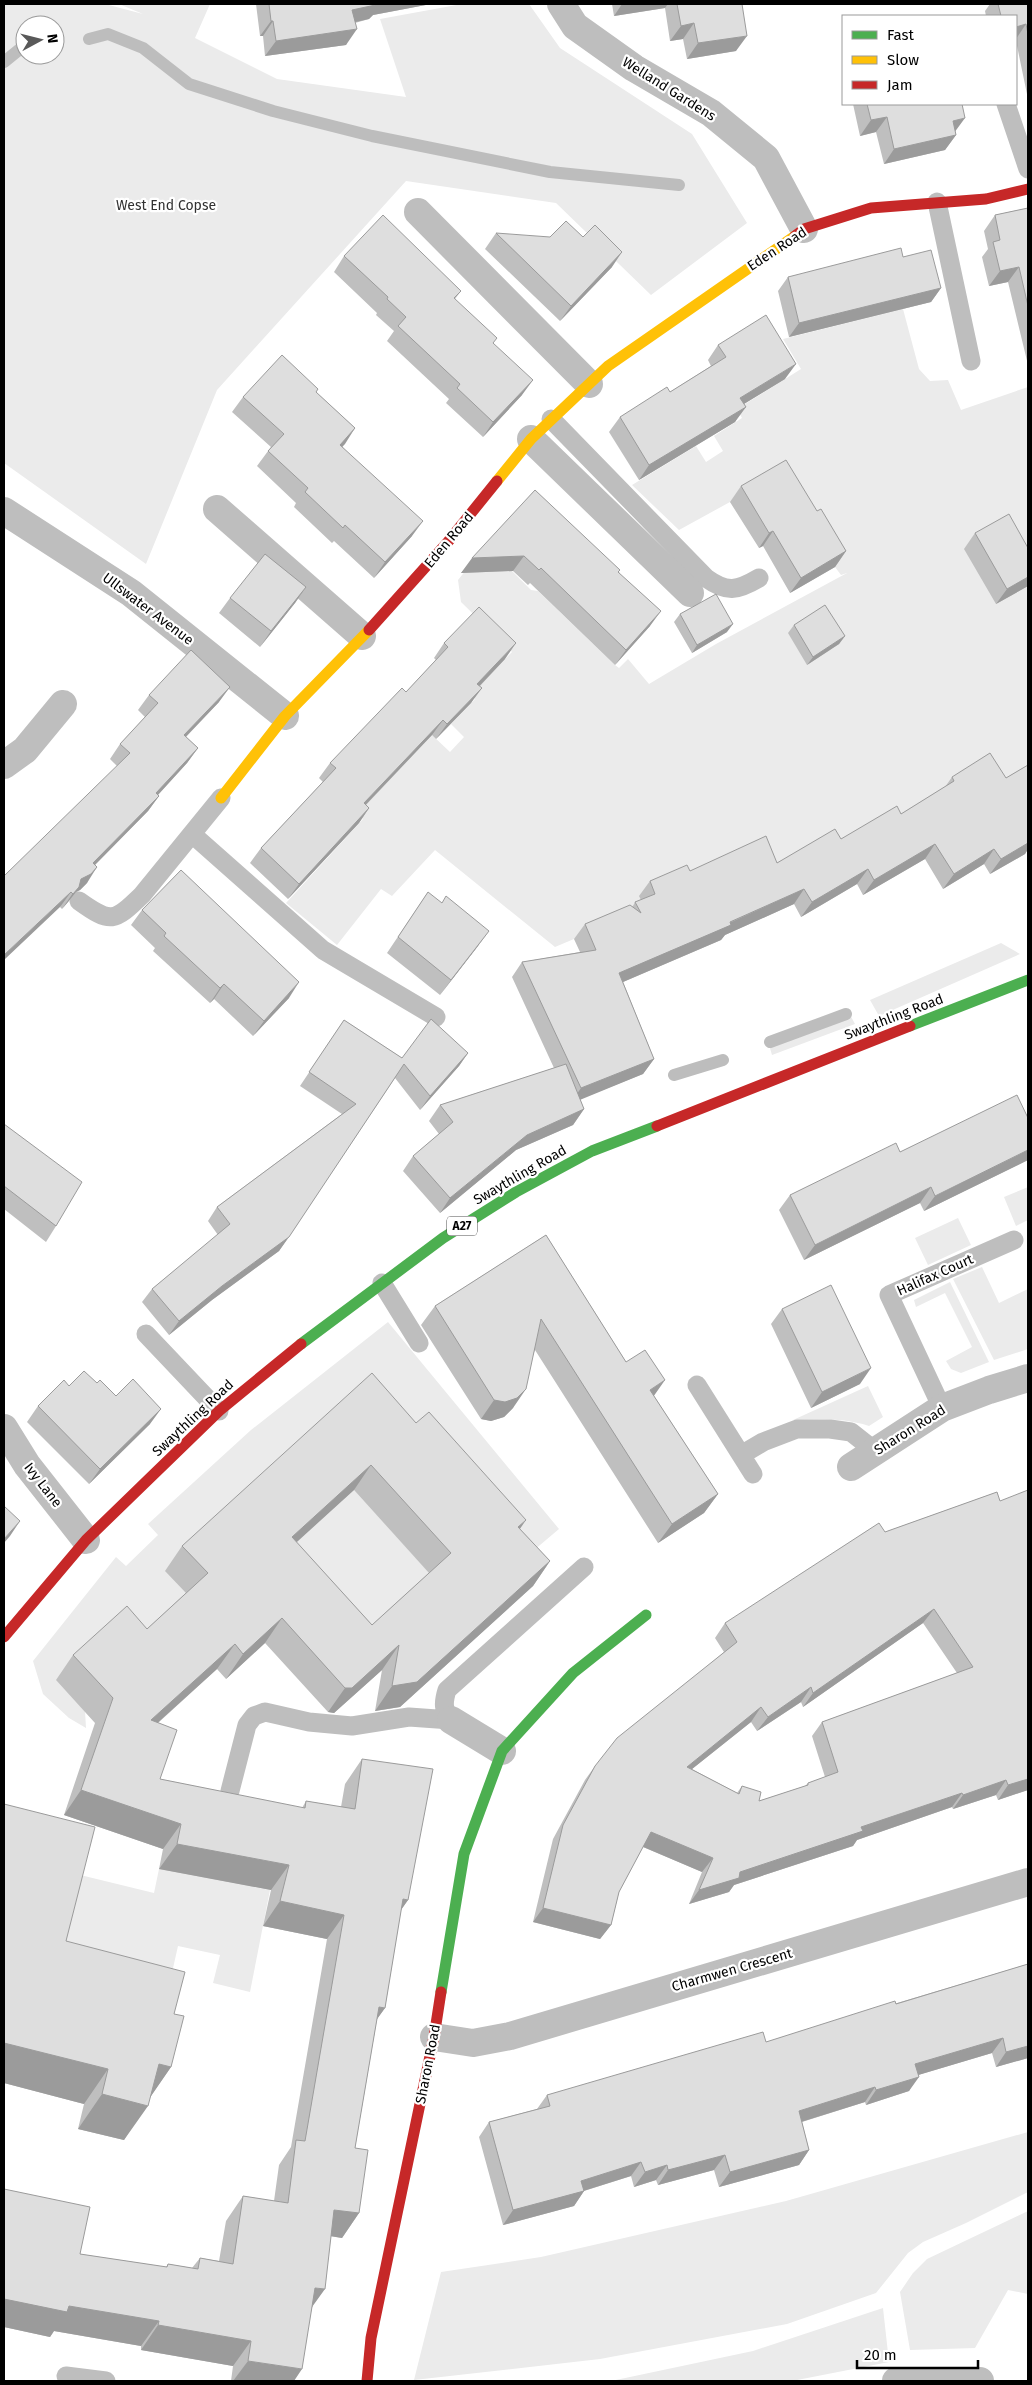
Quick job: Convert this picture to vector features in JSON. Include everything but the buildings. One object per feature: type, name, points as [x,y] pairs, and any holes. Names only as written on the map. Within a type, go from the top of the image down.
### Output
[{"type":"street","name":"Welland Gardens","points":[[561,4],[575,26],[634,68],[711,113],[766,158],[804,229]]},
{"type":"street","name":"Eden Road","points":[[221,798],[285,716],[362,636],[447,543],[531,439],[608,366],[804,229],[871,208],[986,198],[1028,189]]},
{"type":"street","points":[[418,212],[589,384]]},
{"type":"street","points":[[531,439],[690,593]]},
{"type":"street","points":[[217,509],[362,636]]},
{"type":"street","name":"Ullswater Avenue","points":[[4,511],[131,593],[285,716]]},
{"type":"street","points":[[4,765],[25,750],[63,704]]},
{"type":"street","name":"Swaythling Road","points":[[4,1637],[86,1540],[219,1411],[303,1342],[443,1238],[516,1192],[592,1151],[1028,980]]},
{"type":"street","name":"Sharon Road","points":[[851,1467],[942,1408],[989,1390],[1028,1378]]},
{"type":"street","name":"Ivy Lane","points":[[4,1428],[27,1465],[86,1540]]},
{"type":"street","name":"Sharon Road","points":[[367,2381],[371,2338],[434,2037],[464,1854],[502,1750],[572,1673],[646,1615]]},
{"type":"street","points":[[451,1720],[502,1750]]},
{"type":"street","name":"Charmwen Crescent","points":[[434,2037],[473,2043],[510,2036],[1028,1882]]},
{"type":"street","points":[[896,2381],[980,2381]]},
{"type":"lane","points":[[1006,105],[1028,169]]},
{"type":"lane","points":[[937,202],[970,360]]},
{"type":"lane","points":[[551,419],[706,578],[719,587],[732,590],[746,586],[759,578]]},
{"type":"lane","points":[[79,901],[101,917],[115,916],[142,895],[221,798]]},
{"type":"lane","points":[[192,834],[323,950],[436,1017]]},
{"type":"lane","name":"Halifax Court","points":[[942,1408],[889,1295],[1014,1240]]},
{"type":"lane","points":[[382,1283],[419,1343]]},
{"type":"lane","points":[[146,1334],[219,1411]]},
{"type":"lane","points":[[697,1385],[753,1474]]},
{"type":"lane","points":[[741,1455],[763,1442],[797,1430],[830,1429],[851,1432],[875,1451]]},
{"type":"lane","points":[[451,1720],[444,1712],[444,1700],[447,1690],[584,1567]]},
{"type":"lane","points":[[230,1791],[246,1725],[254,1716],[265,1712],[310,1722],[352,1726],[409,1717],[451,1720]]},
{"type":"lane","points":[[66,2376],[106,2381]]},
{"type":"green space","name":"West End Copse","points":[[4,4],[105,4],[143,14],[119,4],[210,4],[195,38],[277,79],[406,97],[380,19],[462,4],[529,4],[560,48],[692,134],[747,223],[651,295],[556,203],[406,181],[217,390],[146,564],[4,463]]},
{"type":"green space","points":[[903,309],[919,369],[930,381],[948,380],[961,410],[1028,387],[1028,775],[944,796],[773,874],[645,909],[555,947],[435,850],[392,896],[381,889],[337,945],[286,903],[363,819],[357,814],[432,735],[450,752],[464,737],[451,724],[475,699],[471,694],[512,652],[461,602],[458,580],[478,555],[504,563],[531,590],[538,591],[615,665],[619,668],[628,659],[649,684],[716,644],[847,573],[841,575],[835,567],[730,502],[679,530],[632,485],[696,446],[706,462],[723,451],[714,436],[742,418],[737,409],[801,369],[783,339]]},
{"type":"green space","points":[[1001,943],[1020,954],[879,1016],[870,1000]]},
{"type":"green space","points":[[847,1009],[855,1024],[772,1055],[767,1038]]},
{"type":"green space","points":[[1028,1187],[1028,1220],[1016,1226],[1004,1197]]},
{"type":"green space","points":[[958,1218],[971,1245],[928,1265],[915,1238]]},
{"type":"green space","points":[[982,1267],[999,1303],[1028,1289],[1028,1349],[994,1360],[953,1279]]},
{"type":"green space","points":[[950,1282],[989,1362],[961,1373],[951,1369],[946,1361],[972,1347],[945,1293],[916,1307],[914,1300]]},
{"type":"green space","points":[[388,1322],[559,1529],[514,1567],[412,1437],[240,1590],[85,1711],[86,1728],[69,1718],[43,1694],[33,1661],[116,1557],[126,1566],[158,1535],[148,1524],[251,1430]]},
{"type":"green space","points":[[868,1386],[883,1417],[869,1426],[841,1420],[793,1420]]},
{"type":"green space","points":[[354,1490],[434,1578],[354,1650],[266,1570]]},
{"type":"green space","points":[[159,1869],[270,1890],[250,1992],[213,1983],[220,1955],[178,1946],[164,2008],[37,2021],[68,1872],[154,1893]]},
{"type":"green space","points":[[1028,2132],[1028,2192],[923,2242],[908,2253],[876,2293],[787,2324],[600,2359],[414,2380],[441,2272],[541,2257],[786,2201]]},
{"type":"green space","points":[[1028,2211],[1028,2294],[1008,2290],[975,2348],[910,2350],[900,2292],[913,2273],[927,2259]]},
{"type":"green space","points":[[883,2308],[889,2362],[792,2381],[611,2381],[753,2351]]},
{"type":"waterway","points":[[89,39],[108,34],[143,48],[189,84],[273,111],[372,136],[550,172],[679,185]]},
{"type":"waterway","points":[[4,62],[15,53]]},
{"type":"waterway","points":[[770,1042],[846,1014]]},
{"type":"waterway","points":[[674,1075],[723,1060]]},
{"type":"traffic: fast","points":[[910,1026],[1028,980]]},
{"type":"traffic: fast","points":[[301,1344],[443,1238],[516,1192],[592,1151],[657,1126]]},
{"type":"traffic: fast","points":[[441,1992],[464,1854],[502,1751],[573,1673],[646,1615]]},
{"type":"traffic: slow","points":[[497,481],[531,439],[608,366],[795,236]]},
{"type":"traffic: slow","points":[[221,798],[285,716],[369,630]]},
{"type":"traffic: jam","points":[[795,236],[804,229],[871,208],[986,199],[1028,189]]},
{"type":"traffic: jam","points":[[369,630],[447,543],[497,481]]},
{"type":"traffic: jam","points":[[657,1126],[910,1026]]},
{"type":"traffic: jam","points":[[4,1637],[86,1540],[219,1411],[301,1344]]},
{"type":"traffic: jam","points":[[367,2381],[371,2338],[434,2037],[441,1992]]}]
